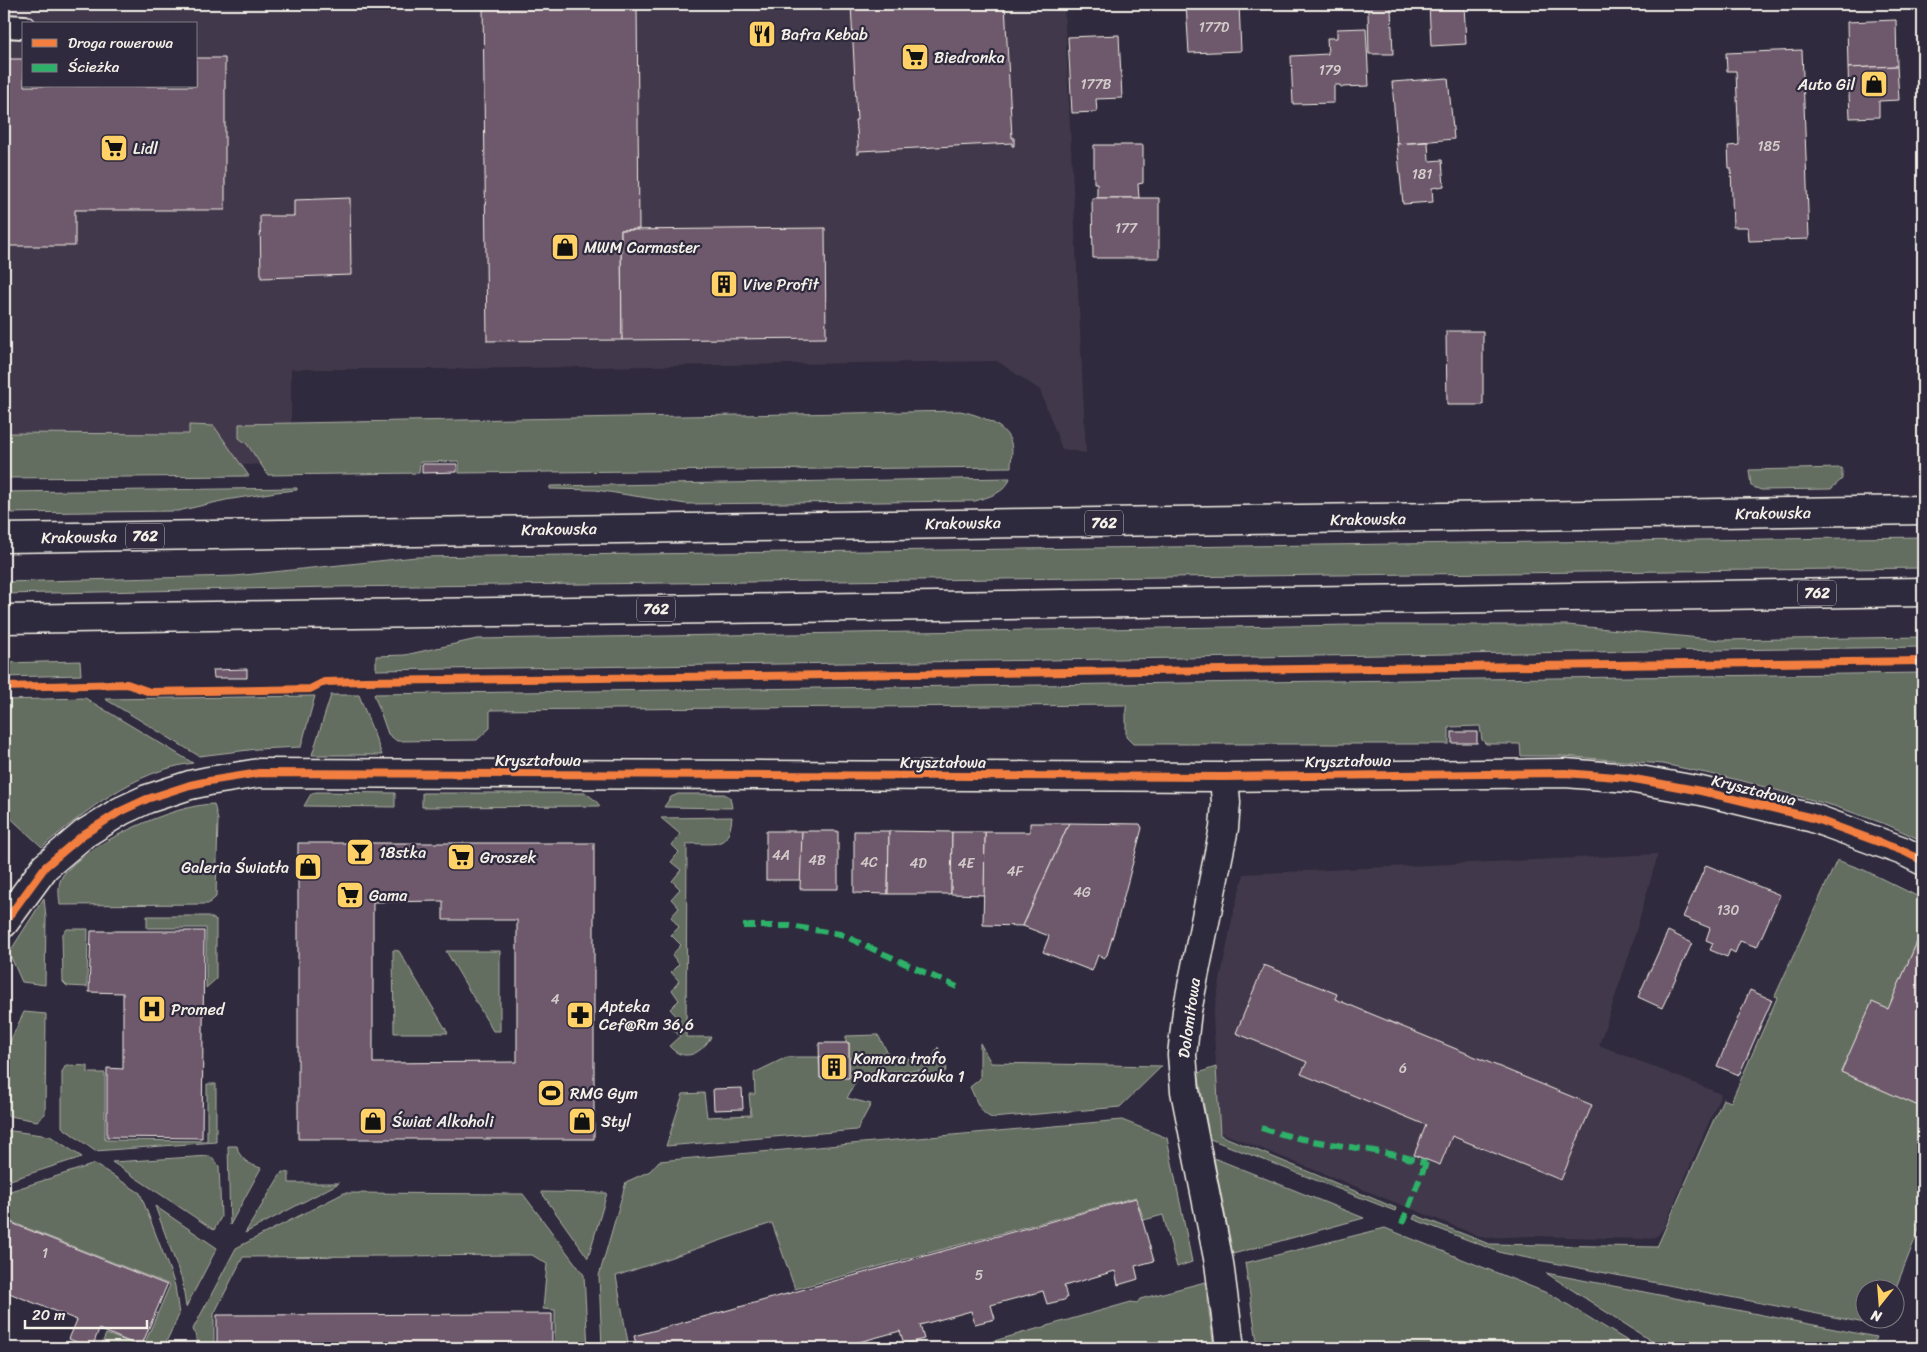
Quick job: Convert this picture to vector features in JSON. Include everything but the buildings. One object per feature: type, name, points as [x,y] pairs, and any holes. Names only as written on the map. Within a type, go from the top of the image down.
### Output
[{"type":"main road","name":"Krakowska","points":[[4,538],[1923,510]]},
{"type":"main road","name":"762","points":[[4,619],[1923,592]]},
{"type":"main road","name":"Kryształowa","points":[[4,923],[45,867],[84,834],[121,811],[147,799],[190,785],[259,773],[1224,777],[1565,773],[1630,778],[1702,791],[1813,818],[1903,851],[1923,861]]},
{"type":"main road","name":"Dolomitowa","points":[[1224,777],[1226,803],[1224,828],[1187,1011],[1182,1055],[1185,1091],[1219,1263],[1230,1348]]},
{"type":"lane","points":[[4,26],[22,27]]},
{"type":"shaded area","points":[[4,4],[1064,4],[1086,453],[1062,449],[1040,390],[997,361],[446,369],[291,369],[291,423],[457,420],[459,461],[116,467],[4,459]]},
{"type":"shaded area","points":[[1658,854],[1629,955],[1599,1045],[1721,1094],[1663,1229],[1656,1237],[1642,1239],[1532,1236],[1484,1238],[1220,1132],[1213,1016],[1234,910],[1244,874]]},
{"type":"green space","points":[[960,411],[982,417],[1003,430],[1011,443],[1011,467],[459,473],[459,461],[420,462],[419,473],[268,475],[247,444],[239,438],[239,424]]},
{"type":"green space","points":[[189,425],[214,426],[249,476],[4,478],[4,433],[189,434]]},
{"type":"green space","points":[[1842,468],[1842,479],[1831,489],[1761,490],[1751,486],[1749,470]]},
{"type":"green space","points":[[1010,478],[1001,491],[975,501],[686,504],[596,490],[550,489],[550,486]]},
{"type":"green space","points":[[297,488],[297,490],[226,500],[178,511],[4,513],[4,492]]},
{"type":"green space","points":[[1923,537],[1923,568],[332,587],[4,594],[4,582],[235,576],[416,557]]},
{"type":"green space","points":[[1351,625],[1568,625],[1720,640],[1923,637],[1923,647],[376,670],[376,656],[405,655],[477,639]]},
{"type":"green space","points":[[80,661],[81,675],[4,677],[4,663]]},
{"type":"green space","points":[[1923,673],[1923,841],[1888,825],[1834,806],[1739,780],[1663,764],[1562,756],[1521,756],[1520,744],[1486,744],[1482,740],[1480,726],[1449,727],[1449,744],[1133,744],[1126,737],[1126,705],[490,710],[490,728],[477,740],[397,741],[388,734],[374,694]]},
{"type":"green space","points":[[331,695],[359,695],[382,755],[312,755]]},
{"type":"green space","points":[[315,696],[301,747],[257,749],[199,756],[105,699]]},
{"type":"green space","points":[[85,698],[193,763],[171,767],[131,783],[94,806],[42,847],[4,812],[4,700]]},
{"type":"green space","points":[[316,792],[395,793],[395,807],[304,806],[311,794]]},
{"type":"green space","points":[[422,793],[586,793],[600,806],[422,807]]},
{"type":"green space","points":[[678,794],[724,794],[730,797],[732,808],[664,807],[671,797]]},
{"type":"green space","points":[[214,804],[218,820],[216,897],[208,904],[60,905],[59,886],[61,878],[74,863],[91,851],[132,828],[155,818],[197,806]]},
{"type":"green space","points":[[732,817],[727,836],[718,843],[687,844],[686,1037],[711,1037],[697,1052],[686,1055],[680,1054],[669,1046],[680,1036],[670,1027],[678,1018],[670,1009],[679,1000],[672,990],[679,981],[671,972],[679,964],[672,955],[681,945],[671,935],[679,927],[671,917],[679,908],[671,899],[680,889],[672,881],[681,870],[671,862],[679,852],[672,845],[680,834],[661,818]]},
{"type":"green space","points":[[1837,860],[1864,870],[1923,899],[1923,1219],[1899,1280],[1854,1280],[1854,1321],[1502,1253],[1413,1219],[1415,1215],[1489,1244],[1657,1247],[1723,1099],[1731,1102],[1777,998],[1775,996]]},
{"type":"green space","points":[[44,898],[46,918],[45,985],[22,982],[9,953]]},
{"type":"green space","points":[[147,916],[208,916],[216,920],[216,979],[206,988],[206,928],[147,928]]},
{"type":"green space","points":[[67,929],[88,929],[87,987],[67,986],[63,982],[62,935]]},
{"type":"green space","points":[[393,950],[399,951],[448,1033],[394,1033]]},
{"type":"green space","points":[[446,951],[500,951],[500,1031],[493,1031]]},
{"type":"green space","points":[[24,1012],[46,1014],[45,1114],[37,1121],[4,1115],[4,1054]]},
{"type":"green space","points":[[878,1035],[891,1059],[933,1057],[938,1047],[947,1069],[939,1079],[933,1079],[927,1070],[861,1072],[847,1098],[871,1104],[857,1130],[666,1146],[683,1094],[704,1093],[707,1117],[751,1115],[749,1094],[755,1094],[754,1073],[787,1057],[819,1057],[820,1078],[849,1077],[849,1043],[846,1043],[846,1036]]},
{"type":"green space","points":[[980,1043],[991,1063],[1162,1066],[1120,1107],[992,1118],[981,1109],[970,1087],[980,1079]]},
{"type":"green space","points":[[66,1065],[88,1066],[88,1073],[105,1073],[105,1140],[207,1141],[207,1084],[216,1084],[216,1142],[95,1151],[62,1127],[62,1072]]},
{"type":"green space","points":[[1216,1067],[1220,1135],[1396,1208],[1395,1211],[1210,1139],[1198,1073]]},
{"type":"green space","points":[[1122,1120],[1167,1138],[1192,1262],[1177,1267],[1163,1215],[1144,1220],[1136,1197],[795,1289],[772,1223],[616,1276],[629,1348],[602,1348],[599,1276],[626,1182],[650,1171],[659,1161]]},
{"type":"green space","points":[[4,1130],[50,1136],[82,1157],[4,1182]]},
{"type":"green space","points":[[228,1146],[237,1146],[238,1151],[246,1161],[261,1168],[230,1225]]},
{"type":"green space","points":[[210,1156],[219,1166],[221,1217],[214,1230],[112,1162]]},
{"type":"green space","points":[[1214,1158],[1364,1218],[1233,1254]]},
{"type":"green space","points":[[95,1164],[140,1193],[171,1274],[175,1286],[179,1315],[164,1346],[144,1348],[100,1348],[106,1334],[143,1347],[170,1285],[4,1219],[4,1193]]},
{"type":"green space","points":[[282,1172],[289,1173],[289,1183],[339,1183],[245,1233]]},
{"type":"green space","points":[[541,1192],[607,1193],[588,1258]]},
{"type":"green space","points":[[344,1193],[523,1194],[584,1275],[588,1348],[555,1348],[555,1310],[543,1309],[547,1264],[532,1255],[243,1257],[214,1314],[214,1348],[200,1348],[193,1329],[236,1248]]},
{"type":"green space","points":[[155,1206],[217,1248],[186,1307],[182,1280]]},
{"type":"green space","points":[[1385,1228],[1552,1295],[1639,1348],[1258,1348],[1245,1263]]},
{"type":"green space","points":[[1546,1273],[1876,1337],[1871,1348],[1662,1348]]},
{"type":"green space","points":[[1205,1282],[1214,1348],[980,1348],[980,1345],[1131,1302],[1137,1303],[1140,1299]]},
{"type":"marked path","points":[[743,926],[790,926],[840,934],[957,987]]},
{"type":"marked path","points":[[1261,1128],[1302,1139],[1406,1157],[1426,1163]]},
{"type":"marked path","points":[[1402,1224],[1427,1160]]},
{"type":"cycle path","points":[[4,687],[127,684],[150,692],[310,689],[324,682],[366,681],[1923,661]]},
{"type":"cycle path","points":[[4,923],[45,867],[84,834],[121,811],[147,799],[190,785],[259,773],[1224,777],[1565,773],[1629,778],[1701,791],[1813,818],[1903,851],[1923,861]]},
{"type":"place","name":"Bafra Kebab","points":[[762,34]]},
{"type":"place","name":"Biedronka","points":[[915,57]]},
{"type":"place","name":"Auto Gil","points":[[1874,84]]},
{"type":"place","name":"Lidl","points":[[114,148]]},
{"type":"place","name":"MWM Carmaster","points":[[565,247]]},
{"type":"place","name":"Vive Profit","points":[[724,284]]},
{"type":"place","name":"18stka","points":[[360,852]]},
{"type":"place","name":"Groszek","points":[[461,857]]},
{"type":"place","name":"Galeria Światła","points":[[308,867]]},
{"type":"place","name":"Gama","points":[[350,895]]},
{"type":"place","name":"Promed","points":[[152,1009]]},
{"type":"place","name":"Apteka Cef@Rm 36,6","points":[[580,1015]]},
{"type":"place","name":"Komora trafo Podkarczówka 1","points":[[834,1067]]},
{"type":"place","name":"RMG Gym","points":[[551,1093]]},
{"type":"place","name":"Świat Alkoholi","points":[[373,1121]]},
{"type":"place","name":"Styl","points":[[582,1121]]}]
